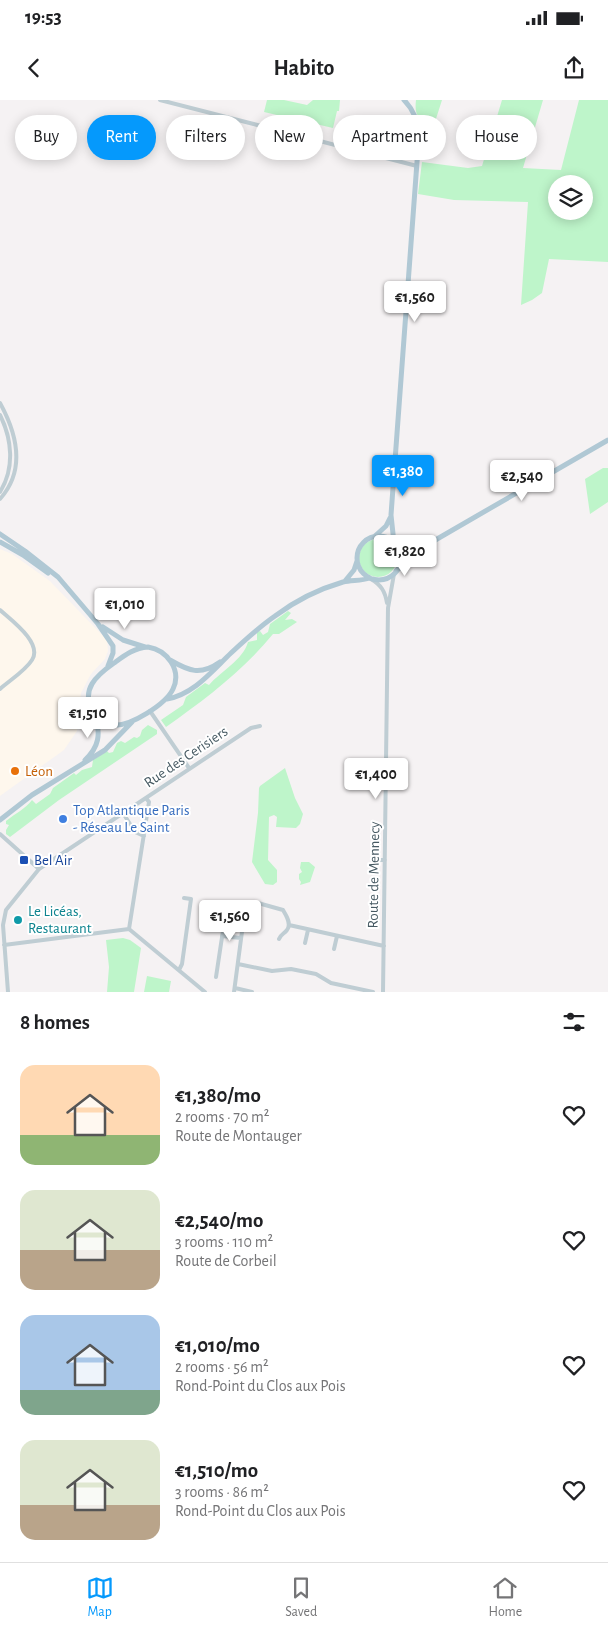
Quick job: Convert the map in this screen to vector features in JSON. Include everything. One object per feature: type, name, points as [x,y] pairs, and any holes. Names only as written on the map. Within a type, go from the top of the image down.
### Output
[{"type":"main road","points":[[395,572],[400,559],[391,515],[417,166],[418,127],[413,111],[404,100]]},
{"type":"main road","points":[[166,699],[190,690],[212,673],[258,628],[276,614],[300,600],[344,582],[370,578],[386,579],[425,546],[608,440]]},
{"type":"main road","points":[[375,537],[386,526],[391,515]]},
{"type":"main road","points":[[0,534],[58,576],[98,624],[113,646],[113,653],[108,667]]},
{"type":"main road","points":[[344,582],[350,577],[360,547],[366,540],[383,537],[396,545],[411,550],[425,546]]},
{"type":"main road","points":[[0,542],[40,566],[71,592]]},
{"type":"main road","points":[[357,560],[360,569],[370,578]]},
{"type":"main road","points":[[98,624],[123,640],[162,652],[184,668],[195,670],[207,669],[225,659]]},
{"type":"main road","points":[[83,763],[93,752],[98,742],[99,730],[90,702],[90,689],[95,678],[132,651],[148,648]]},
{"type":"main road","points":[[0,820],[32,795],[108,747],[132,722],[166,699],[173,690],[176,680],[175,670],[170,659]]},
{"type":"main road","points":[[95,713],[112,725],[132,722]]},
{"type":"street","points":[[160,100],[333,145]]},
{"type":"street","points":[[393,160],[417,166]]},
{"type":"street","points":[[0,403],[14,432],[16,454],[12,478],[8,489],[0,499]]},
{"type":"street","points":[[0,415],[7,430],[11,452],[6,479],[0,492]]},
{"type":"street","name":"Route de Mennecy","points":[[383,992],[388,608],[395,572]]},
{"type":"street","name":"Route de Mennecy","points":[[370,578],[378,583],[384,591],[388,608]]},
{"type":"street","points":[[0,610],[32,640],[35,651],[31,661],[0,690]]},
{"type":"street","points":[[150,711],[189,768]]},
{"type":"street","name":"Rue des Cerisiers","points":[[8,992],[2,925],[6,910],[39,869],[189,768],[251,728],[260,726]]},
{"type":"street","points":[[129,928],[149,802],[146,798]]},
{"type":"street","points":[[123,814],[136,832],[144,836]]},
{"type":"street","points":[[0,834],[39,869]]},
{"type":"street","points":[[372,860],[385,860]]},
{"type":"street","points":[[179,970],[182,964],[191,899],[184,898]]},
{"type":"street","points":[[252,992],[234,990],[245,909],[248,903],[252,902],[280,908],[288,919],[289,926],[288,930],[280,935],[278,939]]},
{"type":"street","points":[[216,977],[227,904]]},
{"type":"street","points":[[289,926],[384,946]]},
{"type":"street","points":[[4,945],[129,928],[205,992]]},
{"type":"street","points":[[305,943],[308,930]]},
{"type":"street","points":[[222,936],[241,938]]},
{"type":"street","points":[[334,949],[337,936]]},
{"type":"street","points":[[238,964],[272,970],[291,968],[316,974],[331,983],[373,992]]},
{"type":"shaded area","points":[[0,549],[12,554],[50,581],[107,640],[108,651],[105,659],[91,674],[81,693],[77,731],[64,750],[0,796]]},
{"type":"green space","points":[[267,100],[284,100],[307,105],[313,100],[340,100],[339,111],[337,111],[336,115],[333,115],[333,128],[323,126],[323,115],[277,115],[264,112]]},
{"type":"green space","points":[[416,100],[442,100],[437,115],[418,115]]},
{"type":"green space","points":[[502,100],[543,100],[537,120],[537,115],[497,115]]},
{"type":"green space","points":[[579,100],[608,100],[608,262],[549,259],[542,293],[521,305],[528,202],[454,200],[418,194],[422,162],[468,168],[482,166],[484,160],[525,160],[523,168],[561,170]]},
{"type":"green space","points":[[603,468],[608,468],[608,502],[590,514],[585,479]]},
{"type":"green space","points":[[378,539],[391,545],[397,558],[391,571],[378,577],[365,571],[359,558],[365,545]]},
{"type":"green space","points":[[288,611],[291,613],[285,620],[292,619],[297,622],[279,634],[273,634],[236,673],[166,727],[161,720],[183,705],[186,697],[205,683],[209,685],[237,660],[248,642],[257,640],[257,632],[260,631],[263,635],[268,632],[270,624]]},
{"type":"green space","points":[[148,725],[157,730],[157,734],[59,800],[10,837],[6,834],[9,825],[6,824],[6,821],[32,800],[36,804],[50,794],[53,788],[74,773],[76,775],[82,770],[92,767],[93,760],[107,751],[109,753],[113,752],[117,743],[121,741],[125,743],[134,737],[140,736],[142,730]]},
{"type":"green space","points":[[285,768],[295,798],[303,814],[300,824],[296,828],[276,827],[277,817],[274,815],[269,817],[268,860],[277,870],[277,882],[273,885],[265,884],[252,862],[259,788]]},
{"type":"green space","points":[[301,862],[309,862],[315,867],[310,882],[300,885],[299,874],[302,872],[300,868]]},
{"type":"green space","points":[[123,938],[130,940],[141,948],[134,992],[107,992],[109,967],[106,940]]},
{"type":"green space","points":[[147,976],[171,981],[169,992],[144,992]]},
{"type":"place","name":"Léon","points":[[15,771]]},
{"type":"place","name":"Top Atlantique Paris - Réseau Le Saint","points":[[63,819]]},
{"type":"place","name":"Bel Air","points":[[24,860]]},
{"type":"place","name":"Le Licéas, Restaurant","points":[[18,920]]}]
